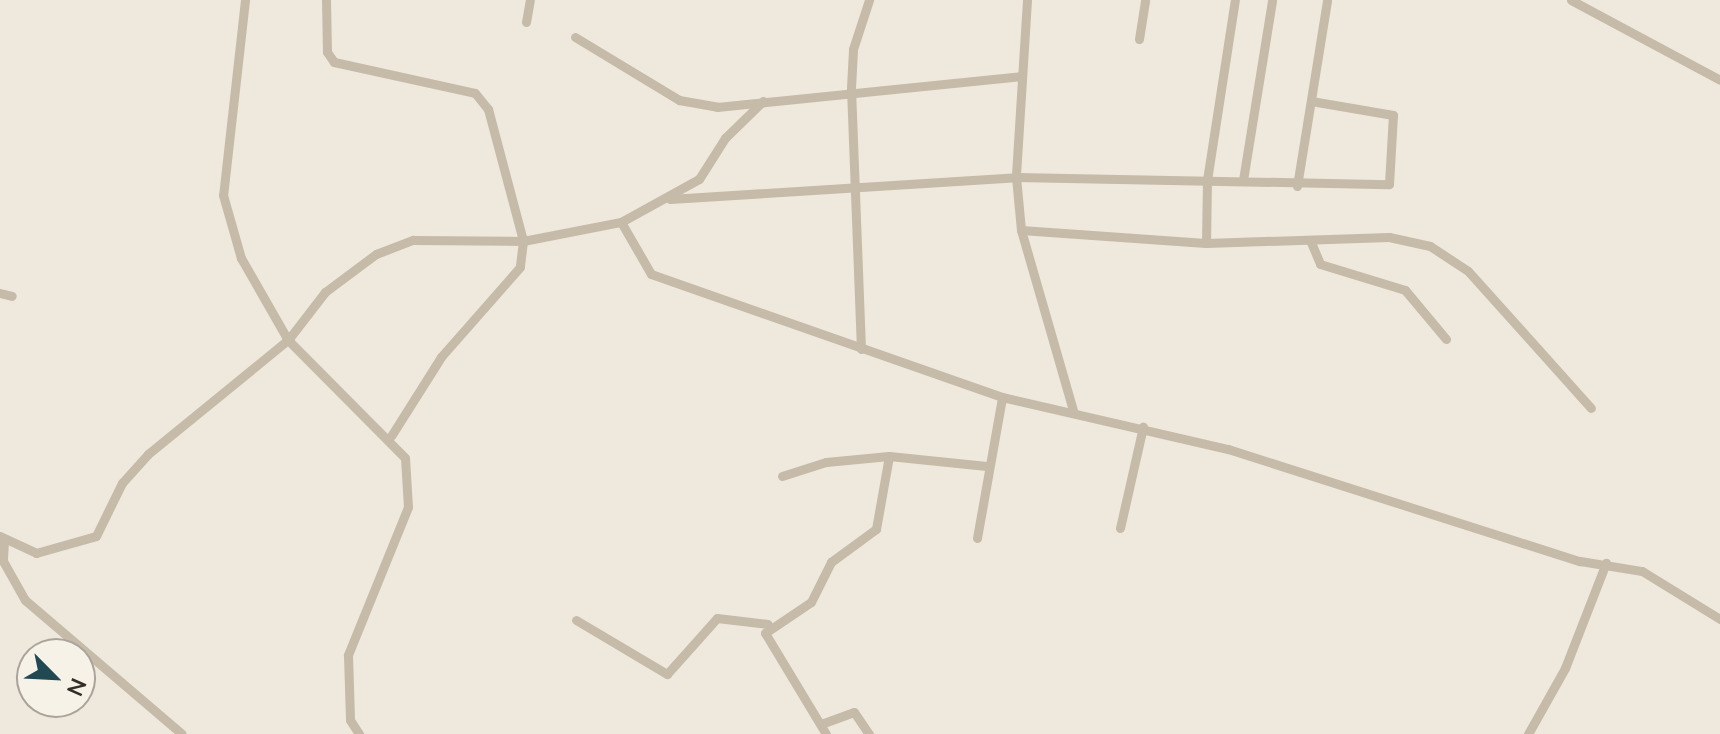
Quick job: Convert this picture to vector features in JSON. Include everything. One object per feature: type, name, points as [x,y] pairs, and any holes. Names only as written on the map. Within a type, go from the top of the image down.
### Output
[{"type":"street","points":[[245,0],[223,195],[241,258],[288,340],[362,420],[391,436],[405,458],[408,507],[348,655],[350,720],[359,734]]},
{"type":"street","points":[[326,0],[327,52],[334,62],[475,93],[488,109],[523,241],[520,267],[441,357],[391,436]]},
{"type":"street","points":[[526,22],[530,0]]},
{"type":"street","points":[[861,349],[858,185],[851,88],[853,49],[869,0]]},
{"type":"street","points":[[1027,0],[1016,177],[1021,230],[1073,410]]},
{"type":"street","points":[[1139,39],[1145,0]]},
{"type":"street","points":[[1206,243],[1207,180],[1235,0]]},
{"type":"street","points":[[1243,180],[1272,0]]},
{"type":"street","points":[[1297,186],[1327,0]]},
{"type":"street","points":[[1571,0],[1720,80]]},
{"type":"street","points":[[575,37],[679,100],[717,107],[851,88],[1021,76]]},
{"type":"street","points":[[182,734],[25,600],[3,561],[2,538],[36,553],[96,536],[122,483],[148,454],[288,340],[325,292],[376,254],[413,240],[523,241],[621,222],[670,199],[699,179],[725,138],[763,101]]},
{"type":"street","points":[[670,199],[1016,177],[1243,180],[1297,186],[1389,184],[1393,115],[1311,101]]},
{"type":"street","points":[[621,222],[651,274],[1002,397],[1143,427],[1664,581],[1720,619]]},
{"type":"street","points":[[1021,230],[1206,243],[1389,237],[1430,246],[1468,271],[1591,408]]},
{"type":"street","points":[[1310,240],[1320,264],[1405,290],[1446,339]]},
{"type":"street","points":[[0,293],[12,296]]},
{"type":"street","points":[[977,538],[986,466],[1002,397]]},
{"type":"street","points":[[1120,528],[1143,427]]},
{"type":"street","points":[[782,476],[826,462],[889,456],[986,466]]},
{"type":"street","points":[[576,620],[667,674],[717,618],[768,624],[811,602],[831,562],[876,529],[889,456]]},
{"type":"street","points":[[1528,734],[1565,668],[1606,563]]},
{"type":"street","points":[[768,624],[768,646],[823,729],[854,712],[869,734]]}]
